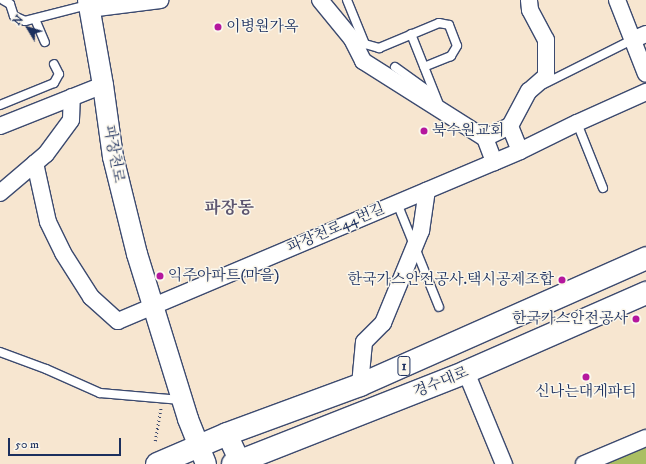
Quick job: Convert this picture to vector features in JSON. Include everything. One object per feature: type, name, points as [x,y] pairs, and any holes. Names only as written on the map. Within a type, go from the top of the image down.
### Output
[{"type":"main road","name":"경수대로","points":[[157,464],[203,455],[227,434],[360,385],[646,258]]},
{"type":"main road","name":"경수대로","points":[[238,463],[466,372],[646,293]]},
{"type":"street","points":[[88,5],[160,0]]},
{"type":"street","points":[[320,0],[352,39],[363,61],[485,138],[494,162]]},
{"type":"street","points":[[485,138],[510,126],[529,91],[546,76],[546,40],[530,10],[529,0]]},
{"type":"street","points":[[617,0],[639,37],[646,74]]},
{"type":"street","name":"파장천로","points":[[88,5],[103,85],[113,157],[137,254],[182,401],[203,455]]},
{"type":"street","points":[[0,126],[103,85]]},
{"type":"street","name":"파장천로44번길","points":[[152,306],[520,151],[646,92]]},
{"type":"street","points":[[0,193],[46,154],[70,120],[72,97]]},
{"type":"street","points":[[510,126],[520,151]]},
{"type":"street","points":[[35,163],[48,222],[66,258],[91,297],[118,321],[152,306]]},
{"type":"street","points":[[360,385],[364,342],[383,324],[421,231],[427,190]]},
{"type":"street","points":[[466,372],[504,464]]},
{"type":"street","points":[[227,434],[238,463]]},
{"type":"street","points":[[584,464],[646,438]]},
{"type":"lane","points":[[4,0],[10,4],[14,16],[26,21],[88,5]]},
{"type":"lane","points":[[347,0],[365,44],[379,48],[439,23],[449,25],[457,46],[451,56],[424,67]]},
{"type":"lane","points":[[35,19],[45,42]]},
{"type":"lane","points":[[411,34],[441,110]]},
{"type":"lane","points":[[529,91],[639,37]]},
{"type":"lane","points":[[0,105],[54,83],[59,74],[54,64]]},
{"type":"lane","points":[[395,67],[435,95]]},
{"type":"lane","points":[[577,123],[603,188]]},
{"type":"lane","points":[[397,203],[438,307]]},
{"type":"lane","points":[[0,352],[46,369],[100,393],[182,401]]},
{"type":"path","points":[[153,397],[161,407],[155,441]]},
{"type":"green space","points":[[646,444],[646,464],[597,464]]},
{"type":"place","name":"이병원가옥","points":[[218,27]]},
{"type":"place","name":"북수원교회","points":[[424,131]]},
{"type":"place","name":"익주아파트(마을)","points":[[160,276]]},
{"type":"place","name":"한국가스안전공사.택시공제조합","points":[[562,280]]},
{"type":"place","name":"한국가스안전공사","points":[[636,319]]},
{"type":"place","name":"신나는대게파티","points":[[586,377]]},
{"type":"district","name":"파장동","points":[[229,209]]}]
